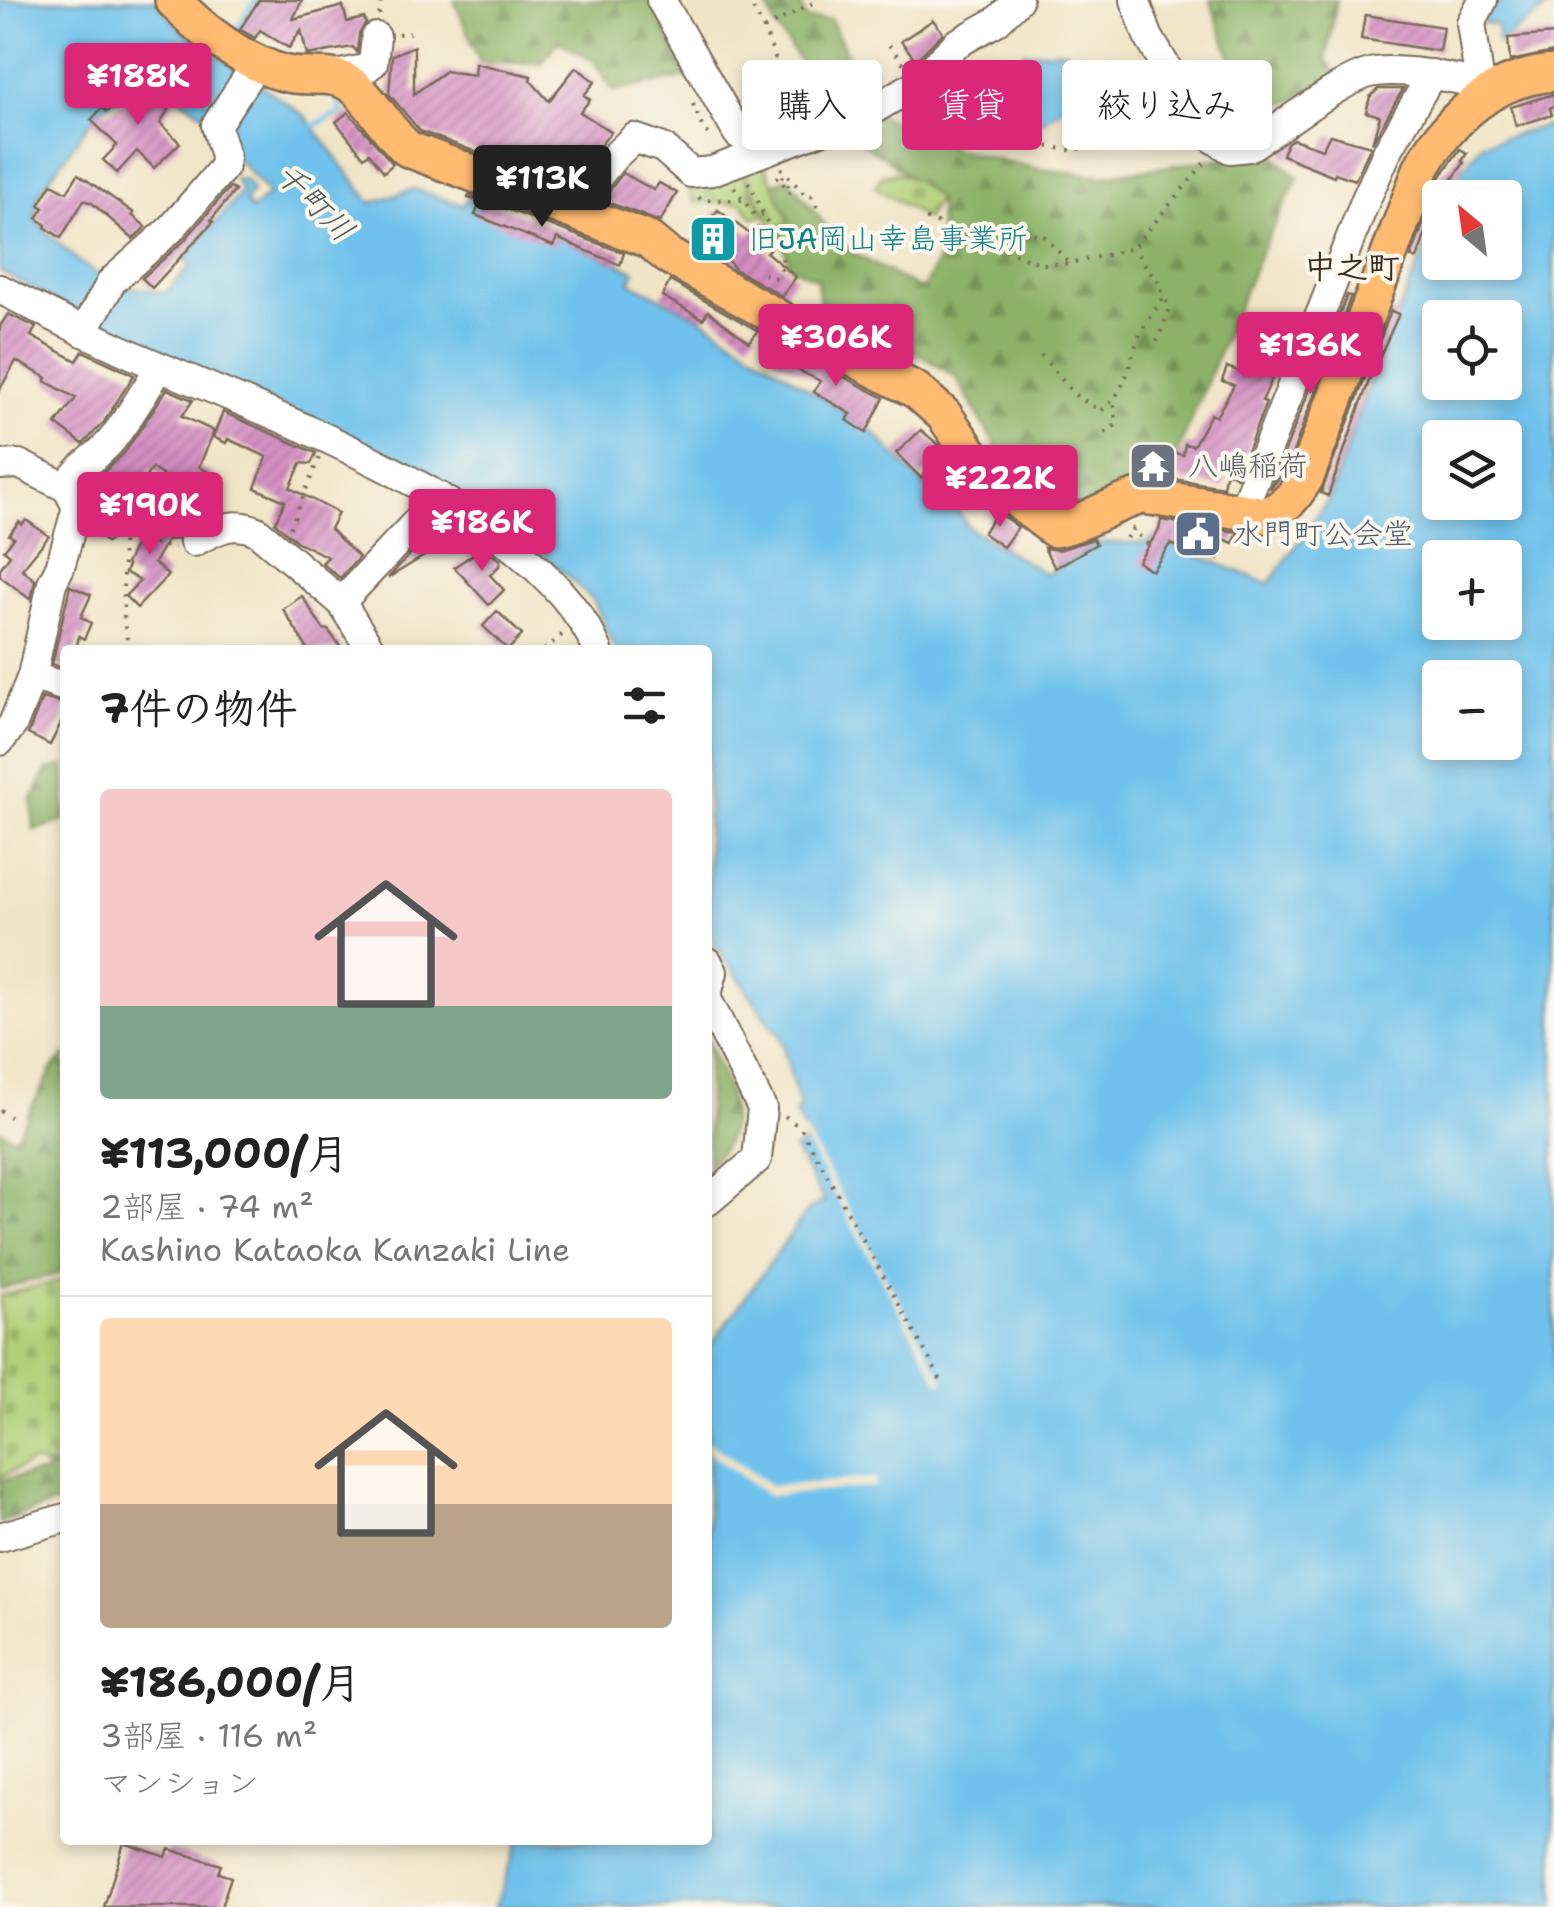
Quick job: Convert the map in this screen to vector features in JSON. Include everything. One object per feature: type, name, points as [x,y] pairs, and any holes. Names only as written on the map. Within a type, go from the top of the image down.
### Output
[{"type":"main road","points":[[173,0],[254,66],[286,74],[331,76],[353,85],[391,134],[408,149],[649,240],[667,256],[917,391],[944,416],[986,476],[1054,528],[1076,525],[1143,496],[1266,515],[1280,510],[1295,497],[1306,478],[1422,167],[1436,142],[1481,90],[1521,77],[1554,73]]},
{"type":"street","points":[[662,0],[703,78],[738,134],[742,133]]},
{"type":"street","points":[[882,104],[918,84],[956,44],[997,21],[1018,0]]},
{"type":"street","points":[[1136,0],[1148,36],[1162,60]]},
{"type":"street","points":[[1272,132],[1346,83],[1374,72],[1432,74],[1481,90],[1471,23],[1483,0]]},
{"type":"street","points":[[331,76],[374,63],[376,37]]},
{"type":"street","points":[[85,327],[112,280],[172,228],[224,167],[225,156],[216,125],[254,66]]},
{"type":"street","points":[[1242,512],[1366,198],[1388,150],[1432,74]]},
{"type":"street","points":[[570,211],[634,138],[664,148],[691,173],[734,172],[783,150]]},
{"type":"street","points":[[0,289],[85,327],[160,367],[283,418],[440,498],[544,572],[582,618],[596,645]]},
{"type":"street","points":[[0,740],[13,724],[32,676],[52,583],[60,567],[72,497],[71,478],[112,440],[160,367]]},
{"type":"street","points":[[0,465],[19,464],[72,497]]},
{"type":"street","points":[[341,602],[440,498]]},
{"type":"street","points":[[194,542],[218,529],[244,525],[281,549],[341,602],[368,645]]},
{"type":"street","points":[[32,676],[60,685]]},
{"type":"street","points":[[712,1007],[764,1119],[757,1159],[712,1198]]},
{"type":"street","points":[[0,1537],[60,1519]]},
{"type":"path","points":[[748,0],[776,60]]},
{"type":"path","points":[[764,29],[818,0]]},
{"type":"path","points":[[889,45],[902,62]]},
{"type":"path","points":[[882,111],[923,116],[936,108],[957,110],[1010,140],[1062,150]]},
{"type":"path","points":[[926,220],[1042,264],[1070,264],[1133,248],[1209,156]]},
{"type":"path","points":[[776,178],[792,192],[778,166],[806,196],[811,196],[818,208]]},
{"type":"path","points":[[734,172],[742,200],[755,216],[764,214]]},
{"type":"path","points":[[734,172],[782,244],[783,267],[774,278],[763,274],[745,299]]},
{"type":"path","points":[[693,188],[700,200],[742,200]]},
{"type":"path","points":[[1023,232],[1044,236],[1070,264]]},
{"type":"path","points":[[1133,248],[1158,282],[1170,308],[1156,342]]},
{"type":"path","points":[[1041,355],[1075,395],[1101,411],[1114,401],[1134,362],[1138,338],[1164,297]]},
{"type":"path","points":[[1104,434],[1116,425],[1114,401]]},
{"type":"path","points":[[281,549],[327,440]]},
{"type":"path","points":[[72,497],[122,532],[163,546],[194,542]]},
{"type":"path","points":[[1130,527],[1147,543]]},
{"type":"path","points":[[122,532],[128,645]]},
{"type":"path","points":[[0,1110],[10,1118]]},
{"type":"path","points":[[801,1128],[942,1382]]},
{"type":"green space","points":[[454,0],[650,0],[687,77],[613,91],[594,61],[559,41],[541,63],[480,62]]},
{"type":"green space","points":[[765,0],[799,0],[806,19],[831,20],[850,60],[799,60],[776,27]]},
{"type":"green space","points":[[1210,0],[1337,0],[1326,59],[1338,78],[1282,105],[1272,99],[1272,60],[1232,60]]},
{"type":"green space","points":[[882,117],[902,126],[902,150],[959,150],[1038,169],[1103,176],[1269,150],[1298,178],[1260,253],[1172,466],[1159,452],[1143,463],[1140,483],[1064,512],[1017,483],[956,377],[861,318],[844,322],[820,303],[817,279],[790,266],[771,206],[772,184],[788,178],[853,253],[922,290],[949,240],[939,231],[938,200],[873,150],[882,150]]},
{"type":"green space","points":[[762,158],[789,221],[773,229],[742,166]]},
{"type":"green space","points":[[738,167],[762,209],[762,216],[754,218],[742,203],[695,202],[689,190]]},
{"type":"green space","points":[[896,172],[915,180],[938,199],[926,219],[875,187],[881,176]]},
{"type":"green space","points":[[60,767],[60,822],[34,830],[32,799],[47,770]]},
{"type":"green space","points":[[712,1050],[731,1105],[729,1135],[712,1160]]},
{"type":"green space","points":[[60,1060],[60,1273],[0,1289],[0,1130],[15,1138]]},
{"type":"green space","points":[[60,1280],[60,1453],[47,1467],[33,1462],[0,1477],[0,1296]]},
{"type":"green space","points":[[60,1462],[60,1502],[0,1523],[0,1480],[42,1473]]},
{"type":"water","name":"千町川","points":[[0,0],[156,0],[182,31],[305,116],[371,203],[414,189],[463,205],[468,198],[635,271],[630,282],[704,320],[870,429],[924,486],[940,483],[969,528],[1046,574],[1100,543],[1145,543],[1154,538],[1269,584],[1330,497],[1377,364],[1422,256],[1422,280],[1522,280],[1522,180],[1455,180],[1481,144],[1554,124],[1554,1907],[495,1907],[516,1845],[712,1845],[712,1343],[808,1210],[824,1201],[794,1149],[810,1140],[795,1113],[800,1109],[781,1039],[712,940],[712,645],[613,645],[594,601],[539,550],[494,517],[226,381],[104,331],[98,323],[0,271]],"holes":[[[152,80],[224,123],[236,157],[269,194],[252,210],[245,202],[252,191],[245,180],[234,178],[242,192],[184,259],[190,267],[165,293],[128,286],[122,290],[79,262],[35,221],[38,194],[99,110]]]},
{"type":"water","points":[[1494,0],[1554,3],[1498,43],[1497,25],[1482,23]]},
{"type":"water","points":[[1067,50],[1072,60],[1062,60],[1062,107],[1042,121],[1042,60],[1019,60],[1022,53]]},
{"type":"pier","points":[[805,1130],[944,1381],[940,1384],[800,1132]]},
{"type":"pier","points":[[712,1444],[771,1486],[876,1478],[875,1487],[769,1496],[712,1455]]},
{"type":"building","points":[[259,0],[302,0],[293,19],[343,6],[347,22],[364,18],[366,23],[359,34],[357,52],[353,47],[307,55],[301,30],[289,48],[260,30],[255,38],[240,29]]},
{"type":"building","points":[[1365,15],[1443,27],[1439,51],[1361,39]]},
{"type":"building","points":[[933,20],[943,33],[916,60],[901,41]]},
{"type":"building","points":[[1554,34],[1554,52],[1510,61],[1508,38]]},
{"type":"building","points":[[414,46],[414,94],[445,71],[474,75],[475,63],[531,76],[530,80],[549,101],[576,67],[595,82],[584,95],[590,100],[580,112],[611,132],[567,186],[420,131],[389,94],[392,55]]},
{"type":"building","points":[[152,84],[176,99],[160,123],[180,143],[154,168],[137,151],[117,173],[103,160],[117,145],[91,120],[102,108],[107,112]]},
{"type":"building","points":[[1378,89],[1403,89],[1372,143],[1380,116],[1366,112],[1370,97]]},
{"type":"building","points":[[1554,94],[1552,115],[1516,126],[1511,107]]},
{"type":"building","points":[[348,112],[393,164],[384,172],[369,153],[364,157],[336,122]]},
{"type":"building","points":[[1330,135],[1371,146],[1355,180],[1335,173],[1334,176],[1282,155],[1293,139],[1322,149]]},
{"type":"building","points":[[1460,149],[1467,153],[1452,180],[1440,180]]},
{"type":"building","points":[[623,173],[654,190],[659,183],[677,193],[660,222],[602,200]]},
{"type":"building","points":[[78,174],[134,213],[146,227],[133,239],[84,200],[61,238],[45,227],[37,218],[44,208],[39,205],[52,184],[67,192]]},
{"type":"building","points":[[230,187],[235,191],[213,222],[152,288],[142,278],[184,241]]},
{"type":"building","points":[[469,195],[624,253],[620,265],[557,238],[553,246],[475,215],[480,202],[468,198]]},
{"type":"building","points":[[718,210],[750,234],[758,227],[774,245],[766,252],[796,277],[782,296],[736,270],[721,253],[717,259],[691,244]]},
{"type":"building","points":[[1422,227],[1417,259],[1411,257]]},
{"type":"building","points":[[670,281],[758,331],[749,342],[708,311],[703,319],[662,296]]},
{"type":"building","points":[[1347,295],[1351,296],[1287,468],[1270,489]]},
{"type":"building","points":[[1391,311],[1399,314],[1370,378],[1328,496],[1321,493]]},
{"type":"building","points":[[8,314],[36,327],[31,336],[77,361],[83,351],[134,375],[104,422],[83,444],[56,424],[76,398],[45,381],[47,378],[16,361],[0,389],[0,326]]},
{"type":"building","points":[[781,344],[884,398],[866,433],[847,420],[851,414],[814,392],[820,381],[774,358]]},
{"type":"building","points":[[1260,344],[1284,353],[1262,401],[1266,403],[1237,477],[1226,471],[1223,487],[1173,479],[1175,453],[1183,455],[1185,444],[1193,446],[1234,385],[1222,381],[1227,367],[1243,373],[1250,354],[1256,356]]},
{"type":"building","points":[[167,389],[193,400],[182,416],[214,431],[199,467],[214,475],[204,495],[188,487],[185,491],[152,468],[130,499],[139,510],[107,543],[95,532],[99,528],[92,516],[93,500],[87,488],[125,452]]},
{"type":"building","points":[[223,412],[316,453],[311,464],[301,463],[290,488],[338,513],[330,529],[359,557],[340,578],[322,563],[328,557],[296,541],[275,523],[285,501],[255,488],[267,457],[228,439],[226,443],[213,437]]},
{"type":"building","points":[[921,430],[939,445],[974,494],[964,501],[944,473],[934,480],[928,471],[921,478],[896,453]]},
{"type":"building","points":[[997,512],[1018,527],[1003,547],[983,533]]},
{"type":"building","points":[[150,515],[185,527],[177,539],[167,540],[154,563],[168,575],[137,608],[125,596],[140,581],[125,572],[126,564]]},
{"type":"building","points":[[26,520],[49,536],[22,569],[35,580],[31,600],[0,576],[0,569],[10,555],[4,550],[14,538],[9,535],[19,522],[22,525]]},
{"type":"building","points":[[442,520],[462,533],[388,578]]},
{"type":"building","points":[[1161,520],[1238,532],[1233,543],[1224,539],[1218,559],[1170,544],[1152,571],[1138,562],[1159,530]]},
{"type":"building","points":[[1093,539],[1096,544],[1055,568],[1044,548],[1059,550]]},
{"type":"building","points":[[483,548],[500,560],[490,575],[504,590],[489,605],[454,567]]},
{"type":"building","points":[[70,586],[91,595],[81,617],[91,623],[84,639],[79,636],[77,645],[60,645],[60,667],[52,664]]},
{"type":"building","points":[[302,596],[323,629],[339,645],[305,645],[283,609]]},
{"type":"building","points":[[497,611],[522,635],[513,645],[503,645],[483,626]]},
{"type":"building","points":[[42,698],[60,703],[60,725],[50,745],[28,734]]},
{"type":"building","points":[[123,1845],[166,1857],[169,1849],[221,1865],[218,1873],[231,1877],[221,1907],[104,1907]]},
{"type":"waterway","points":[[236,30],[256,0]]},
{"type":"waterway","points":[[313,126],[342,112],[335,93]]},
{"type":"place","name":"旧JA岡山幸島事業所","points":[[713,239]]},
{"type":"place","name":"八嶋稲荷","points":[[1153,466]]},
{"type":"place","name":"水門町公会堂","points":[[1198,534]]},
{"type":"district","name":"中之町","points":[[1352,267]]}]
